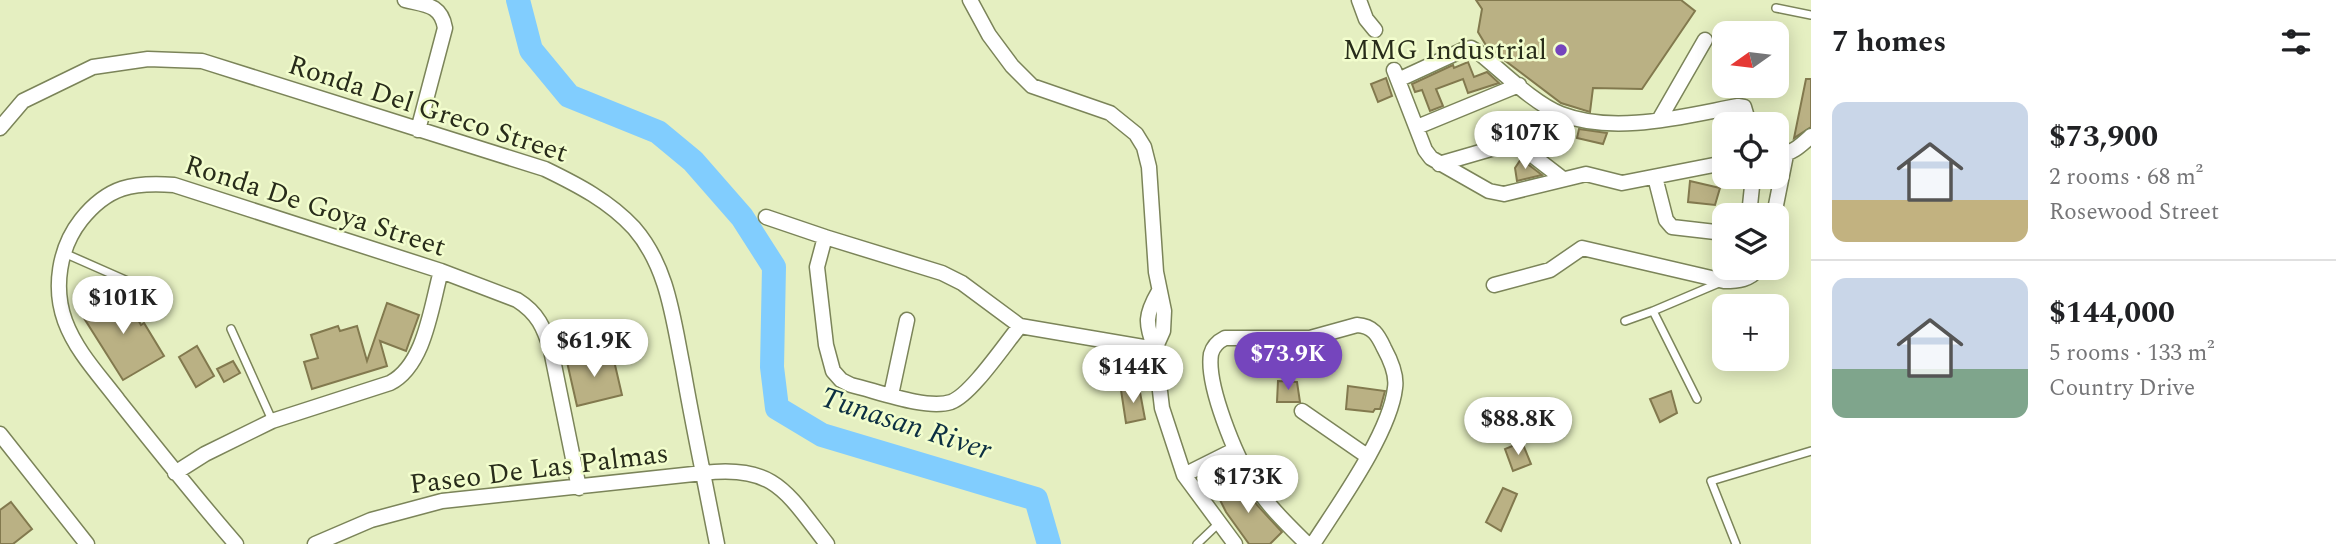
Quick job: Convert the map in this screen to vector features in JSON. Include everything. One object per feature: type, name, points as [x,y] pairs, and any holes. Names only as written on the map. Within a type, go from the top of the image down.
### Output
[{"type":"street","points":[[405,0],[436,9],[443,16],[445,28],[418,130]]},
{"type":"street","points":[[970,0],[989,35],[1012,66],[1032,86],[1110,113],[1136,134],[1143,147],[1149,167],[1164,321],[1163,331],[1155,349]]},
{"type":"street","points":[[1359,0],[1366,19],[1375,30]]},
{"type":"street","points":[[1659,120],[1705,40]]},
{"type":"street","points":[[1712,165],[1622,183],[1614,183],[1593,174],[1513,193],[1496,194],[1439,164],[1425,150],[1396,75],[1471,48],[1542,104],[1560,114],[1575,118],[1619,123],[1659,120],[1738,106],[1744,107],[1747,112]]},
{"type":"street","name":"Ronda Del Greco Street","points":[[0,128],[23,101],[93,67],[148,58],[202,61],[545,169],[584,188],[612,207],[634,229],[654,256],[669,297],[703,473]]},
{"type":"street","points":[[1417,127],[1519,85]]},
{"type":"street","points":[[1789,152],[1796,150],[1811,135]]},
{"type":"street","points":[[1439,164],[1515,142],[1563,179]]},
{"type":"street","points":[[1655,177],[1666,219],[1672,227],[1712,232]]},
{"type":"street","name":"Ronda De Goya Street","points":[[236,544],[175,473],[81,352],[64,318],[58,276],[74,229],[92,206],[110,192],[126,186],[148,183],[174,185],[441,271],[517,300],[536,314],[544,328],[579,488]]},
{"type":"street","points":[[766,217],[942,273],[962,283],[1020,326],[1155,349]]},
{"type":"street","points":[[825,237],[817,267],[828,360],[841,380],[851,385],[938,404],[959,398],[1020,326]]},
{"type":"street","points":[[1494,285],[1549,270],[1582,248],[1724,281],[1731,280]]},
{"type":"street","points":[[175,473],[205,454],[272,421],[402,377],[419,349],[441,271]]},
{"type":"street","points":[[1159,291],[1148,310],[1147,321],[1155,349],[1163,408],[1184,475],[1235,544]]},
{"type":"street","points":[[891,395],[907,320]]},
{"type":"street","points":[[1307,544],[1277,514],[1253,483],[1234,450],[1220,408],[1211,354],[1219,341],[1231,337],[1310,338],[1357,325],[1377,334],[1389,357],[1396,385],[1390,411],[1367,456],[1313,544]]},
{"type":"street","points":[[1303,411],[1367,456]]},
{"type":"street","points":[[0,433],[87,544]]},
{"type":"street","points":[[1184,475],[1234,450]]},
{"type":"street","points":[[703,473],[728,470],[747,472],[762,476],[778,485],[827,544]]},
{"type":"street","name":"Paseo De Las Palmas","points":[[315,544],[371,520],[442,501],[703,473],[717,544]]},
{"type":"lane","points":[[1776,8],[1811,15]]},
{"type":"lane","points":[[64,253],[148,290]]},
{"type":"lane","points":[[1625,321],[1724,281]]},
{"type":"lane","points":[[1653,311],[1697,399]]},
{"type":"lane","points":[[231,329],[272,421]]},
{"type":"lane","points":[[1736,544],[1711,481],[1811,451]]},
{"type":"lane","points":[[1197,544],[1220,522]]},
{"type":"building","points":[[1476,0],[1681,0],[1695,11],[1642,89],[1593,88],[1590,112],[1561,103],[1487,47],[1478,32],[1482,9]]},
{"type":"building","points":[[1468,62],[1474,77],[1487,72],[1499,83],[1468,93],[1463,79],[1436,89],[1443,106],[1430,111],[1422,90],[1415,92],[1412,84],[1453,65],[1454,68]]},
{"type":"building","points":[[1386,78],[1392,96],[1378,102],[1371,84]]},
{"type":"building","points":[[1806,79],[1811,79],[1811,127],[1794,138]]},
{"type":"building","points":[[1579,129],[1607,133],[1603,144],[1577,138]]},
{"type":"building","points":[[1521,159],[1542,175],[1517,181],[1515,168]]},
{"type":"building","points":[[1690,181],[1720,189],[1716,203],[1712,205],[1688,202]]},
{"type":"building","points":[[122,291],[141,325],[144,323],[164,356],[123,380],[82,315]]},
{"type":"building","points":[[387,303],[419,315],[406,351],[380,341],[387,366],[312,389],[304,362],[318,358],[311,335],[338,326],[340,331],[357,326],[367,361]]},
{"type":"building","points":[[197,346],[214,376],[196,387],[179,357]]},
{"type":"building","points":[[612,352],[622,395],[577,406],[567,362]]},
{"type":"building","points":[[233,361],[240,373],[224,382],[217,369]]},
{"type":"building","points":[[1278,381],[1297,382],[1300,402],[1277,402]]},
{"type":"building","points":[[1348,386],[1385,391],[1380,409],[1373,412],[1346,409]]},
{"type":"building","points":[[1139,387],[1145,419],[1126,423],[1121,390]]},
{"type":"building","points":[[1671,391],[1677,413],[1660,422],[1650,399]]},
{"type":"building","points":[[1522,442],[1531,464],[1513,471],[1505,449]]},
{"type":"building","points":[[1239,478],[1257,505],[1282,532],[1270,544],[1249,544],[1226,512],[1216,492]]},
{"type":"building","points":[[1503,488],[1517,494],[1501,531],[1486,522]]},
{"type":"building","points":[[11,502],[32,529],[13,544],[0,544],[0,510]]},
{"type":"waterway","name":"Tunasan River","points":[[518,0],[531,50],[569,96],[658,132],[693,161],[742,217],[774,267],[772,367],[777,408],[822,435],[1036,499],[1049,544]]},
{"type":"place","name":"MMG Industrial","points":[[1561,50]]}]
